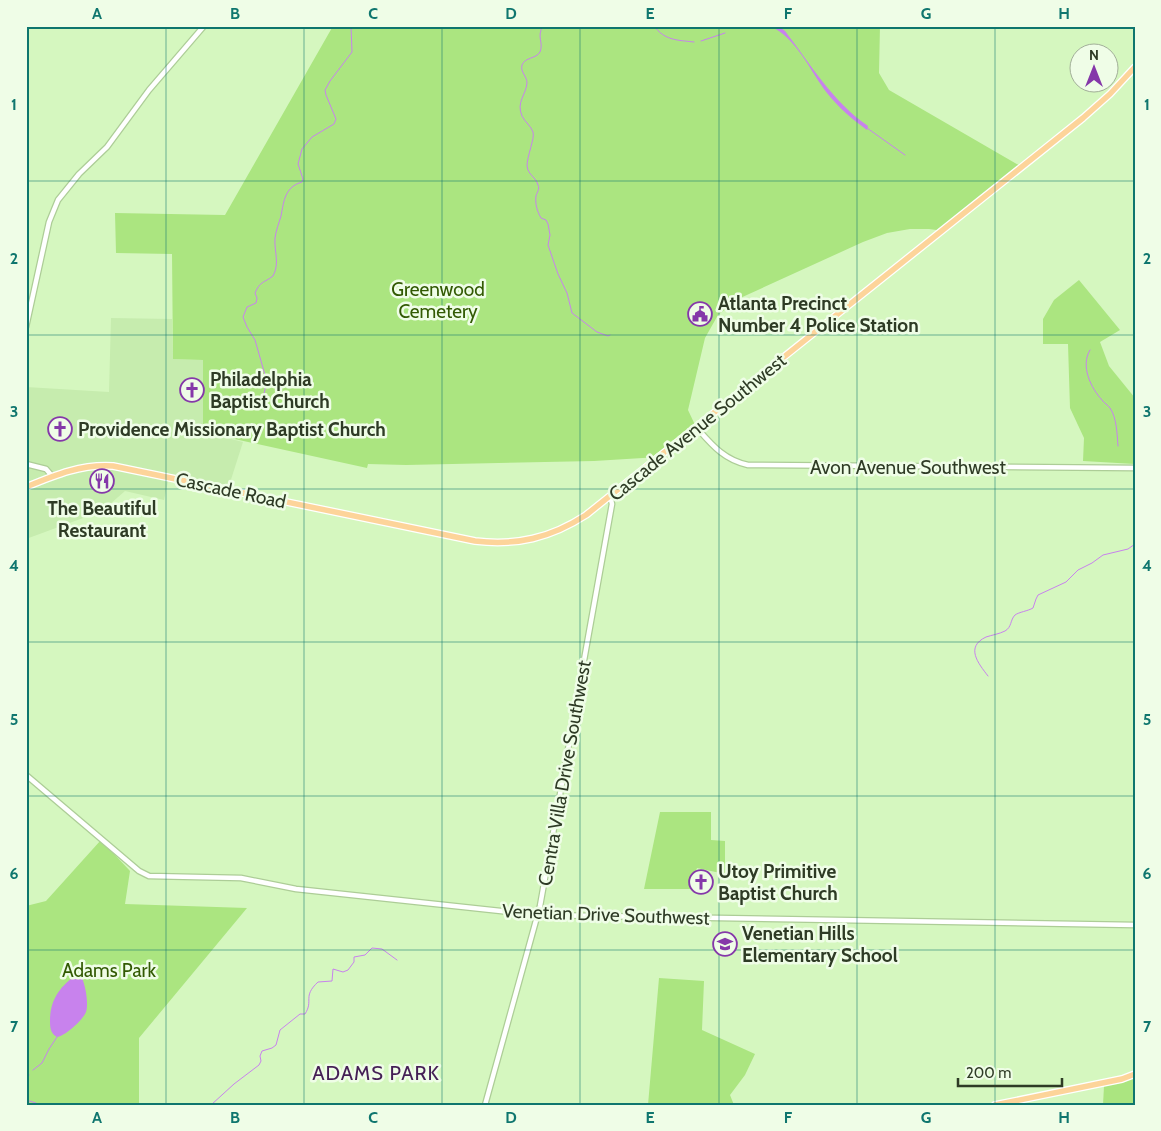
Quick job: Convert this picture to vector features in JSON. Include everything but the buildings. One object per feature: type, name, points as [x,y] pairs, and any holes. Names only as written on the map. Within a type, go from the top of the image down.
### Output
[{"type":"main road","name":"Cascade Avenue Southwest","points":[[438,533],[492,543],[512,543],[533,540],[571,525],[610,496],[1083,118],[1110,94],[1135,67]]},
{"type":"main road","name":"Cascade Road","points":[[26,487],[69,470],[90,466],[122,467],[438,533]]},
{"type":"main road","points":[[995,1105],[1013,1103],[1135,1074]]},
{"type":"street","points":[[26,327],[47,231],[58,200],[79,174],[107,147],[150,90],[204,26]]},
{"type":"street","name":"Avon Avenue Southwest","points":[[696,427],[729,459],[748,465],[1135,468]]},
{"type":"street","points":[[26,464],[46,469],[52,476]]},
{"type":"street","name":"Centra Villa Drive Southwest","points":[[485,1105],[538,915],[612,504],[610,496]]},
{"type":"street","name":"Venetian Drive Southwest","points":[[26,775],[139,871],[149,876],[241,878],[296,889],[538,915],[1135,925]]},
{"type":"shaded area","points":[[770,26],[778,26],[785,31],[833,94],[868,126],[867,130],[846,113],[832,98],[788,38]]},
{"type":"shaded area","points":[[111,318],[172,319],[173,359],[203,360],[203,432],[243,442],[227,492],[169,477],[164,500],[125,491],[102,511],[26,539],[26,387],[109,392]]},
{"type":"shaded area","points":[[80,974],[85,987],[87,998],[86,1012],[73,1027],[57,1037],[53,1034],[50,1027],[54,999],[66,983]]},
{"type":"green space","name":"Greenwood Cemetery","points":[[333,26],[880,26],[879,73],[889,90],[1022,167],[944,231],[910,229],[887,233],[738,299],[718,315],[705,338],[688,410],[696,427],[659,457],[594,461],[406,465],[368,464],[367,468],[203,432],[203,360],[173,359],[172,254],[116,253],[115,213],[225,215]]},
{"type":"green space","points":[[1079,280],[1120,330],[1100,342],[1109,366],[1135,398],[1135,464],[1083,461],[1084,438],[1070,408],[1068,344],[1043,344],[1043,319],[1054,300]]},
{"type":"green space","points":[[660,812],[711,812],[711,840],[725,841],[725,874],[697,868],[690,889],[644,889]]},
{"type":"green space","name":"Adams Park","points":[[101,840],[130,871],[125,904],[247,908],[139,1038],[139,1105],[26,1105],[26,906],[46,901]]},
{"type":"green space","points":[[659,978],[704,981],[702,1030],[755,1054],[745,1075],[730,1095],[734,1105],[648,1105]]},
{"type":"green space","points":[[1135,1075],[1135,1105],[1103,1105],[1104,1086]]},
{"type":"waterway","points":[[261,402],[265,390],[265,375],[255,340],[243,317],[247,307],[256,303],[255,293],[259,286],[273,276],[275,271],[275,238],[284,200],[292,187],[302,182],[303,179],[298,164],[302,149],[312,137],[334,124],[336,119],[325,90],[352,52],[351,26]]},
{"type":"waterway","points":[[543,26],[540,33],[540,52],[523,62],[522,65],[527,83],[520,111],[532,130],[533,135],[527,166],[539,186],[536,196],[538,213],[548,224],[550,235],[548,245],[567,293],[572,313],[597,332],[610,335]]},
{"type":"waterway","points":[[654,26],[667,37],[694,42]]},
{"type":"waterway","points":[[701,41],[725,33]]},
{"type":"waterway","points":[[867,128],[905,155]]},
{"type":"waterway","points":[[1090,350],[1086,363],[1088,376],[1098,395],[1112,412],[1118,446]]},
{"type":"waterway","points":[[988,676],[975,655],[976,645],[980,641],[1009,628],[1015,615],[1033,608],[1038,595],[1066,582],[1078,570],[1103,555],[1128,549],[1135,544]]},
{"type":"waterway","points":[[211,1105],[259,1065],[262,1051],[276,1045],[280,1030],[300,1014],[305,1014],[309,1005],[310,991],[318,982],[332,981],[333,969],[343,972],[348,970],[354,962],[354,957],[365,955],[372,948],[382,949],[397,960]]},
{"type":"waterway","points":[[33,1070],[42,1063],[57,1037]]},
{"type":"waterway","points":[[26,1081],[29,1075]]},
{"type":"waterway","points":[[26,1102],[30,1101],[41,1105]]},
{"type":"place","name":"Atlanta Precinct Number 4 Police Station","points":[[700,314]]},
{"type":"place","name":"Philadelphia Baptist Church","points":[[192,390]]},
{"type":"place","name":"Providence Missionary Baptist Church","points":[[60,429]]},
{"type":"place","name":"The Beautiful Restaurant","points":[[102,481]]},
{"type":"place","name":"Utoy Primitive Baptist Church","points":[[701,882]]},
{"type":"place","name":"Venetian Hills Elementary School","points":[[725,944]]},
{"type":"district","name":"ADAMS PARK","points":[[376,1073]]}]
